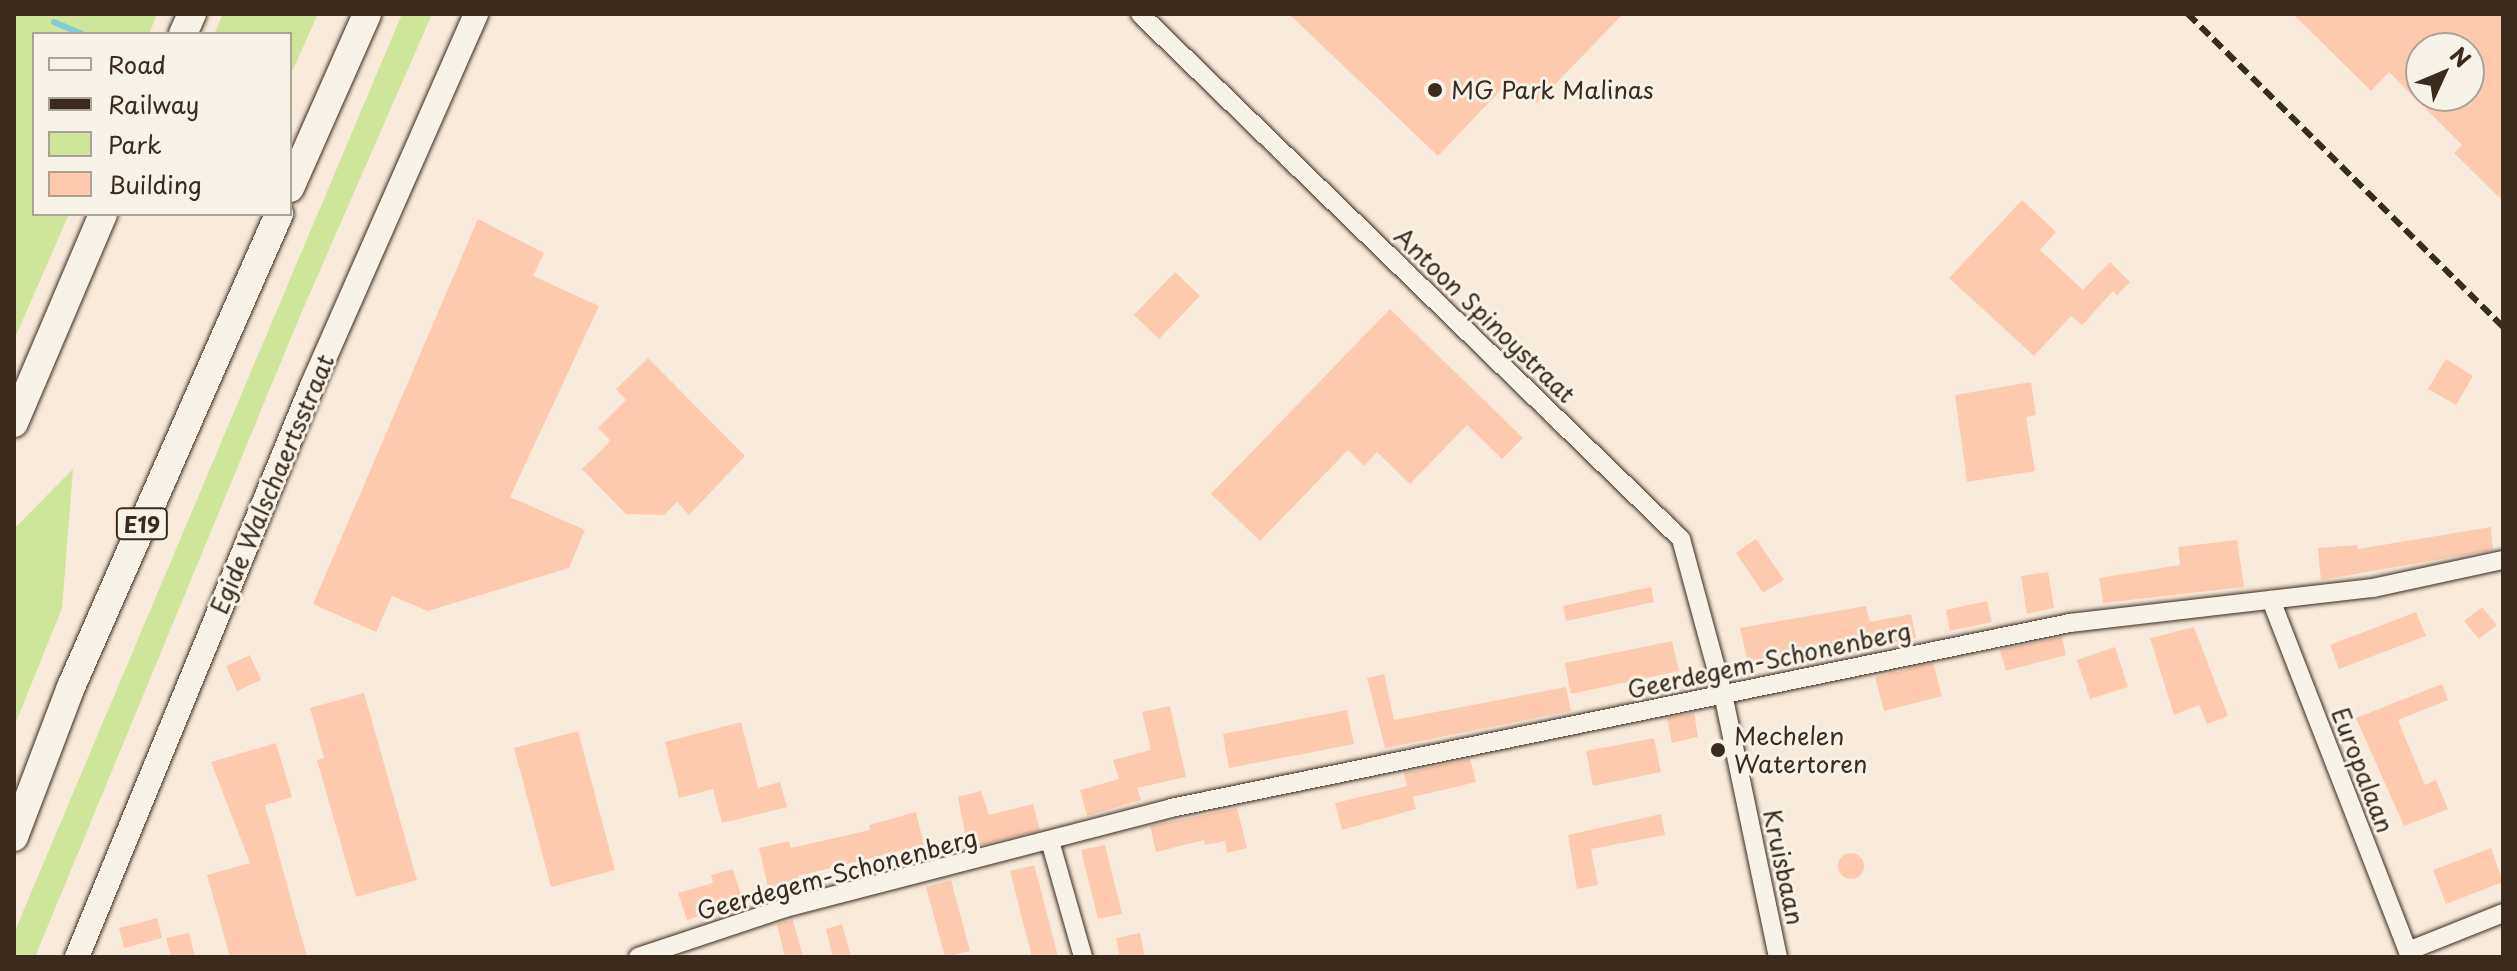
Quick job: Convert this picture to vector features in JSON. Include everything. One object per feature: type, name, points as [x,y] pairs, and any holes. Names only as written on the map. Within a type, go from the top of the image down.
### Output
[{"type":"highway","points":[[292,183],[367,14]]},
{"type":"highway","points":[[14,423],[102,216]]},
{"type":"highway","name":"E19","points":[[14,837],[71,687],[278,216]]},
{"type":"main road","name":"Egide Walschaertsstraat","points":[[77,957],[312,386],[476,14]]},
{"type":"street","name":"Antoon Spinoystraat","points":[[1140,14],[1681,539],[1723,694]]},
{"type":"street","name":"Geerdegem-Schonenberg","points":[[638,957],[665,952],[785,908],[1171,808],[2070,623],[2373,588],[2503,560]]},
{"type":"street","name":"Europalaan","points":[[2271,600],[2409,954]]},
{"type":"street","name":"Kruisbaan","points":[[1723,694],[1778,957]]},
{"type":"street","points":[[1050,841],[1083,957]]},
{"type":"street","points":[[2409,954],[2503,913]]},
{"type":"green space","points":[[14,14],[157,14],[150,32],[32,32],[32,216],[68,216],[14,340]]},
{"type":"green space","points":[[223,14],[318,14],[292,72],[292,32],[215,32]]},
{"type":"green space","points":[[402,14],[432,14],[300,316],[35,957],[14,957],[14,933]]},
{"type":"green space","points":[[73,469],[62,608],[14,727],[14,529]]},
{"type":"building","name":"MG Park Malinas","points":[[1289,14],[1623,14],[1537,103],[1512,78],[1438,156]]},
{"type":"building","points":[[2293,14],[2503,14],[2503,201],[2454,153],[2462,145],[2429,112],[2485,112],[2485,32],[2405,32],[2405,88],[2389,72],[2371,91]]},
{"type":"building","points":[[2022,200],[2056,232],[2040,250],[2083,290],[2110,262],[2130,282],[2117,295],[2113,291],[2082,325],[2071,316],[2034,356],[1949,278]]},
{"type":"building","points":[[478,219],[544,253],[533,276],[599,306],[510,497],[585,530],[569,568],[428,611],[392,596],[376,632],[313,604]]},
{"type":"building","points":[[1175,272],[1200,296],[1159,339],[1134,315]]},
{"type":"building","points":[[1390,309],[1523,438],[1502,459],[1467,425],[1410,484],[1377,452],[1364,466],[1348,450],[1260,541],[1211,494]]},
{"type":"building","points":[[648,358],[745,456],[689,515],[677,502],[664,515],[626,514],[582,469],[611,441],[598,428],[626,400],[616,389]]},
{"type":"building","points":[[2446,359],[2473,376],[2456,405],[2428,389]]},
{"type":"building","points":[[2031,382],[2036,415],[2026,417],[2035,471],[1967,482],[1955,395]]},
{"type":"building","points":[[2491,527],[2493,550],[2321,580],[2318,548],[2357,545],[2358,549]]},
{"type":"building","points":[[1756,539],[1784,580],[1763,593],[1736,553]]},
{"type":"building","points":[[2237,540],[2244,587],[2103,603],[2099,578],[2180,565],[2178,547]]},
{"type":"building","points":[[2048,572],[2054,608],[2027,614],[2021,576]]},
{"type":"building","points":[[1651,587],[1654,602],[1566,621],[1563,606]]},
{"type":"building","points":[[1987,601],[1992,622],[1950,631],[1946,610]]},
{"type":"building","points":[[1866,606],[1870,622],[1911,614],[1916,638],[1886,644],[1884,637],[1749,667],[1740,628]]},
{"type":"building","points":[[2482,607],[2497,625],[2479,639],[2464,621]]},
{"type":"building","points":[[2416,612],[2426,636],[2339,669],[2330,645]]},
{"type":"building","points":[[2194,627],[2228,716],[2207,724],[2199,705],[2174,715],[2150,638]]},
{"type":"building","points":[[2062,637],[2066,655],[2006,671],[2000,650]]},
{"type":"building","points":[[1672,641],[1679,671],[1571,694],[1565,663]]},
{"type":"building","points":[[2115,647],[2128,687],[2090,699],[2077,660]]},
{"type":"building","points":[[250,655],[261,680],[237,691],[226,666]]},
{"type":"building","points":[[1933,663],[1942,696],[1884,711],[1875,677]]},
{"type":"building","points":[[1384,674],[1394,720],[1566,687],[1571,711],[1385,748],[1367,678]]},
{"type":"building","points":[[2442,684],[2448,700],[2398,720],[2425,785],[2436,780],[2448,809],[2404,826],[2356,718]]},
{"type":"building","points":[[364,693],[417,880],[356,897],[317,760],[324,758],[310,708]]},
{"type":"building","points":[[1170,706],[1186,777],[1137,788],[1141,800],[1087,816],[1080,790],[1119,779],[1113,760],[1151,750],[1142,712]]},
{"type":"building","points":[[1347,710],[1354,744],[1229,768],[1223,734]]},
{"type":"building","points":[[1694,713],[1698,737],[1672,743],[1667,718]]},
{"type":"building","points":[[741,722],[758,788],[780,782],[787,807],[722,823],[713,789],[679,798],[665,742]]},
{"type":"building","points":[[578,731],[615,870],[551,887],[514,748]]},
{"type":"building","points":[[1654,738],[1661,772],[1593,786],[1586,751]]},
{"type":"building","points":[[276,743],[292,797],[265,805],[307,957],[230,957],[207,875],[250,863],[211,762]]},
{"type":"building","points":[[1470,759],[1476,782],[1413,797],[1416,809],[1342,830],[1335,803],[1407,786],[1404,773]]},
{"type":"building","points":[[981,791],[989,815],[1033,804],[1040,830],[968,848],[958,797]]},
{"type":"building","points":[[1237,808],[1247,848],[1227,853],[1225,841],[1205,845],[1204,840],[1156,852],[1150,826]]},
{"type":"building","points":[[916,812],[924,845],[798,876],[801,889],[770,896],[759,848],[789,841],[791,848],[870,830],[869,825]]},
{"type":"building","points":[[1661,814],[1665,835],[1591,849],[1598,885],[1577,889],[1568,835]]},
{"type":"building","points":[[1105,845],[1122,914],[1098,919],[1081,850]]},
{"type":"building","points":[[2491,848],[2503,882],[2446,904],[2433,870]]},
{"type":"building","points":[[1851,853],[1860,857],[1864,866],[1860,875],[1851,879],[1842,875],[1838,866],[1842,857]]},
{"type":"building","points":[[1034,865],[1058,957],[1032,957],[1010,871]]},
{"type":"building","points":[[733,869],[743,902],[687,920],[678,893],[713,883],[711,875]]},
{"type":"building","points":[[951,880],[970,951],[945,957],[926,887]]},
{"type":"building","points":[[157,918],[162,938],[124,948],[119,928]]},
{"type":"building","points":[[793,920],[803,957],[785,957],[777,924]]},
{"type":"building","points":[[842,924],[851,957],[833,957],[826,929]]},
{"type":"building","points":[[189,933],[195,957],[171,957],[166,938]]},
{"type":"building","points":[[1140,933],[1145,957],[1120,957],[1116,938]]},
{"type":"waterway","points":[[54,22],[77,32]]},
{"type":"railway","points":[[2188,14],[2503,327]]},
{"type":"place","name":"MG Park Malinas","points":[[1435,90]]},
{"type":"place","name":"Mechelen Watertoren","points":[[1718,750]]}]
